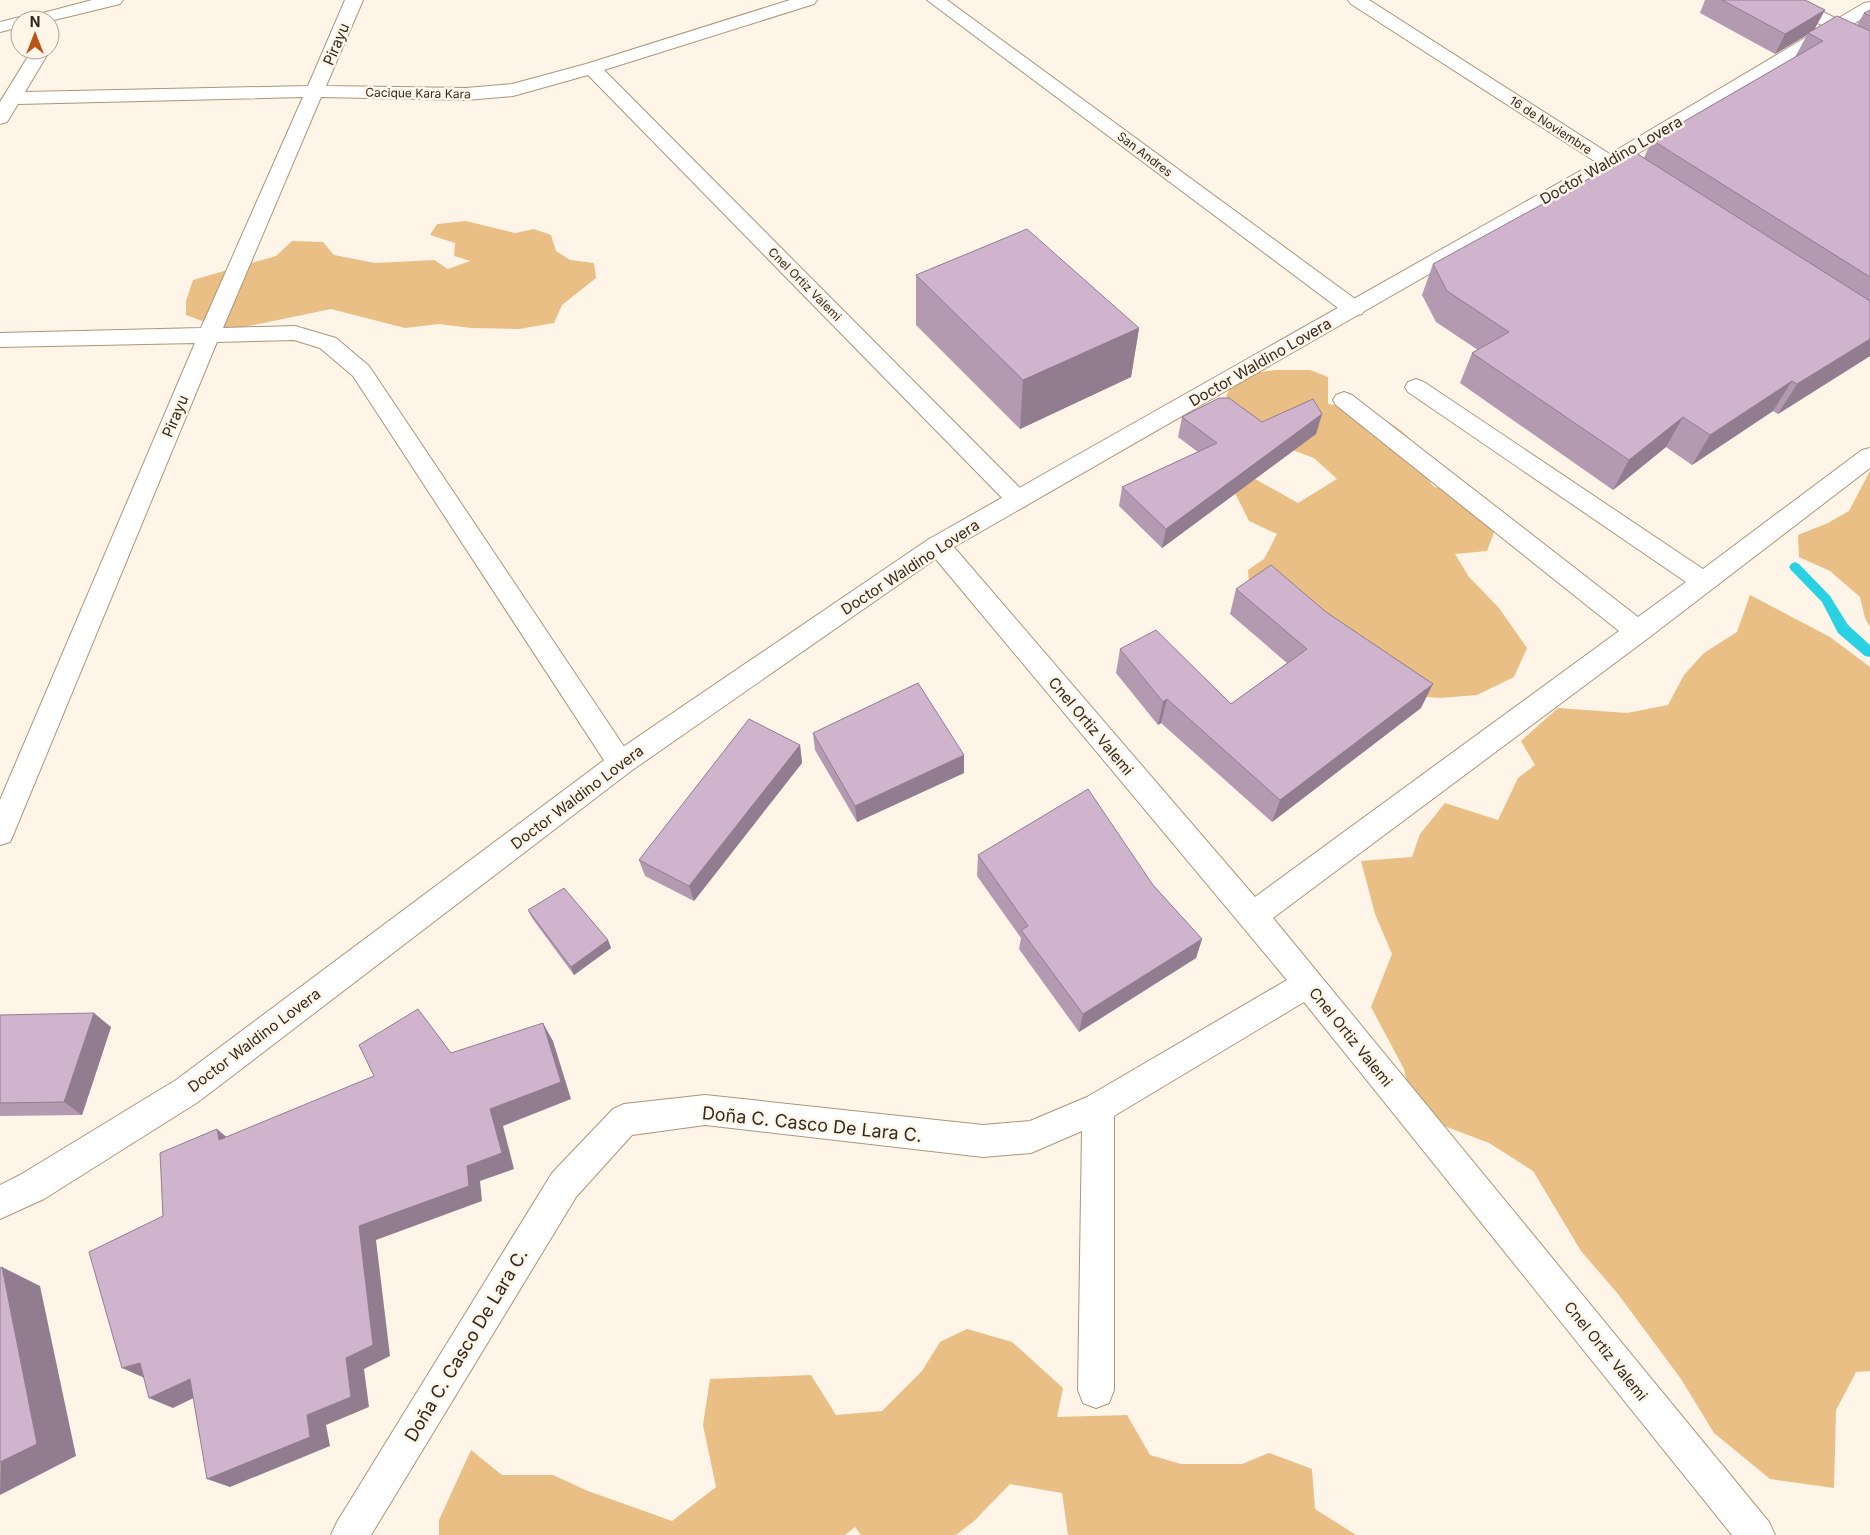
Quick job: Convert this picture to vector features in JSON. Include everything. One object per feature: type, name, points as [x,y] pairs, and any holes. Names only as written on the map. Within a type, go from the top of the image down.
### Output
[{"type":"street","points":[[60,16],[62,13],[93,2],[114,0]]},
{"type":"street","name":"Pirayu","points":[[0,833],[208,337],[354,0]]},
{"type":"street","name":"Cacique Kara Kara","points":[[14,98],[316,91],[466,94],[513,90],[592,68],[808,0]]},
{"type":"street","name":"San Andres","points":[[936,0],[1354,309]]},
{"type":"street","name":"16 de Noviembre","points":[[1357,0],[1650,189]]},
{"type":"street","points":[[1787,0],[1831,36]]},
{"type":"street","name":"Doctor Waldino Lovera","points":[[0,1202],[32,1187],[187,1091],[620,763],[938,545],[1831,36],[1870,7]]},
{"type":"street","points":[[0,118],[14,98],[35,60]]},
{"type":"street","name":"Cnel Ortiz Valemi","points":[[592,68],[1018,500]]},
{"type":"street","points":[[0,340],[295,334],[328,343],[361,371],[620,763]]},
{"type":"street","points":[[1416,387],[1704,582]]},
{"type":"street","points":[[1344,400],[1638,632]]},
{"type":"street","points":[[1253,916],[1638,632],[1870,456]]},
{"type":"street","name":"Cnel Ortiz Valemi","points":[[938,545],[1253,916],[1756,1535]]},
{"type":"street","name":"Doña C. Casco De Lara C.","points":[[350,1535],[564,1185],[624,1120],[705,1110],[983,1141],[1031,1137],[1098,1108],[1308,984]]},
{"type":"street","points":[[1096,1390],[1098,1108]]},
{"type":"shaded area","points":[[466,221],[515,233],[534,229],[551,235],[556,251],[570,260],[594,263],[596,278],[562,305],[554,323],[519,329],[471,328],[439,324],[405,328],[331,309],[234,329],[186,315],[186,301],[193,280],[276,256],[292,241],[323,242],[334,255],[375,263],[434,260],[448,269],[470,261],[454,256],[455,243],[430,235],[437,224]]},
{"type":"shaded area","points":[[1275,370],[1310,370],[1328,377],[1328,404],[1371,414],[1400,430],[1413,443],[1420,454],[1416,465],[1434,487],[1479,496],[1496,527],[1487,551],[1455,554],[1469,577],[1499,608],[1527,648],[1514,677],[1477,695],[1440,698],[1402,695],[1250,600],[1248,570],[1264,559],[1277,534],[1249,521],[1235,493],[1255,479],[1298,503],[1337,479],[1314,458],[1287,448],[1235,413],[1226,396],[1237,375]]},
{"type":"shaded area","points":[[1870,471],[1870,627],[1865,618],[1860,597],[1830,571],[1799,557],[1798,535],[1828,523],[1849,511]]},
{"type":"shaded area","points":[[1750,595],[1830,637],[1870,667],[1870,1371],[1856,1372],[1836,1410],[1834,1488],[1770,1479],[1714,1433],[1681,1379],[1618,1294],[1581,1251],[1533,1171],[1489,1143],[1413,1114],[1404,1069],[1371,1007],[1392,954],[1375,914],[1361,861],[1412,857],[1420,834],[1445,803],[1498,820],[1518,778],[1535,765],[1521,741],[1558,708],[1627,713],[1668,705],[1684,675],[1704,653],[1737,632]]},
{"type":"shaded area","points":[[967,1329],[1012,1342],[1063,1388],[1057,1417],[1127,1415],[1150,1455],[1181,1464],[1242,1464],[1269,1453],[1312,1469],[1315,1509],[1356,1535],[1068,1535],[1062,1493],[1010,1484],[974,1521],[956,1535],[861,1535],[855,1527],[845,1535],[439,1535],[439,1520],[471,1450],[502,1475],[553,1475],[588,1491],[672,1521],[716,1487],[703,1425],[710,1379],[811,1375],[836,1415],[882,1411],[922,1371],[940,1342]]},
{"type":"building","points":[[1722,0],[1805,0],[1825,10],[1785,34]]},
{"type":"building","points":[[1870,10],[1870,16],[1864,13]]},
{"type":"building","points":[[1837,16],[1870,31],[1870,277],[1652,140],[1823,41],[1808,33]]},
{"type":"building","points":[[1636,153],[1870,301],[1870,339],[1797,384],[1792,381],[1710,435],[1683,417],[1629,460],[1472,353],[1509,332],[1447,291],[1433,264]]},
{"type":"building","points":[[1027,229],[1139,328],[1023,380],[916,275]]},
{"type":"building","points":[[1219,398],[1229,398],[1262,422],[1313,399],[1322,414],[1166,529],[1122,487],[1217,443],[1182,417]]},
{"type":"building","points":[[1271,565],[1326,612],[1433,684],[1280,800],[1167,699],[1163,702],[1120,649],[1156,630],[1231,704],[1307,649],[1236,589]]},
{"type":"building","points":[[918,683],[964,755],[855,806],[813,733]]},
{"type":"building","points":[[749,719],[800,745],[689,886],[639,860]]},
{"type":"building","points":[[1088,789],[1153,885],[1202,939],[1083,1014],[1021,930],[1028,926],[978,855]]},
{"type":"building","points":[[564,888],[608,940],[571,967],[528,910]]},
{"type":"building","points":[[418,1009],[451,1053],[543,1023],[561,1082],[490,1109],[502,1153],[467,1166],[469,1186],[359,1226],[373,1345],[346,1358],[351,1397],[307,1415],[310,1437],[207,1479],[190,1379],[149,1398],[140,1363],[122,1368],[89,1252],[163,1216],[160,1153],[217,1129],[219,1140],[374,1076],[359,1045]]},
{"type":"building","points":[[94,1013],[64,1102],[0,1103],[0,1015]]},
{"type":"building","points":[[2,1267],[37,1444],[0,1462],[0,1268]]},
{"type":"waterway","points":[[1795,567],[1826,599],[1843,629],[1870,652]]}]
